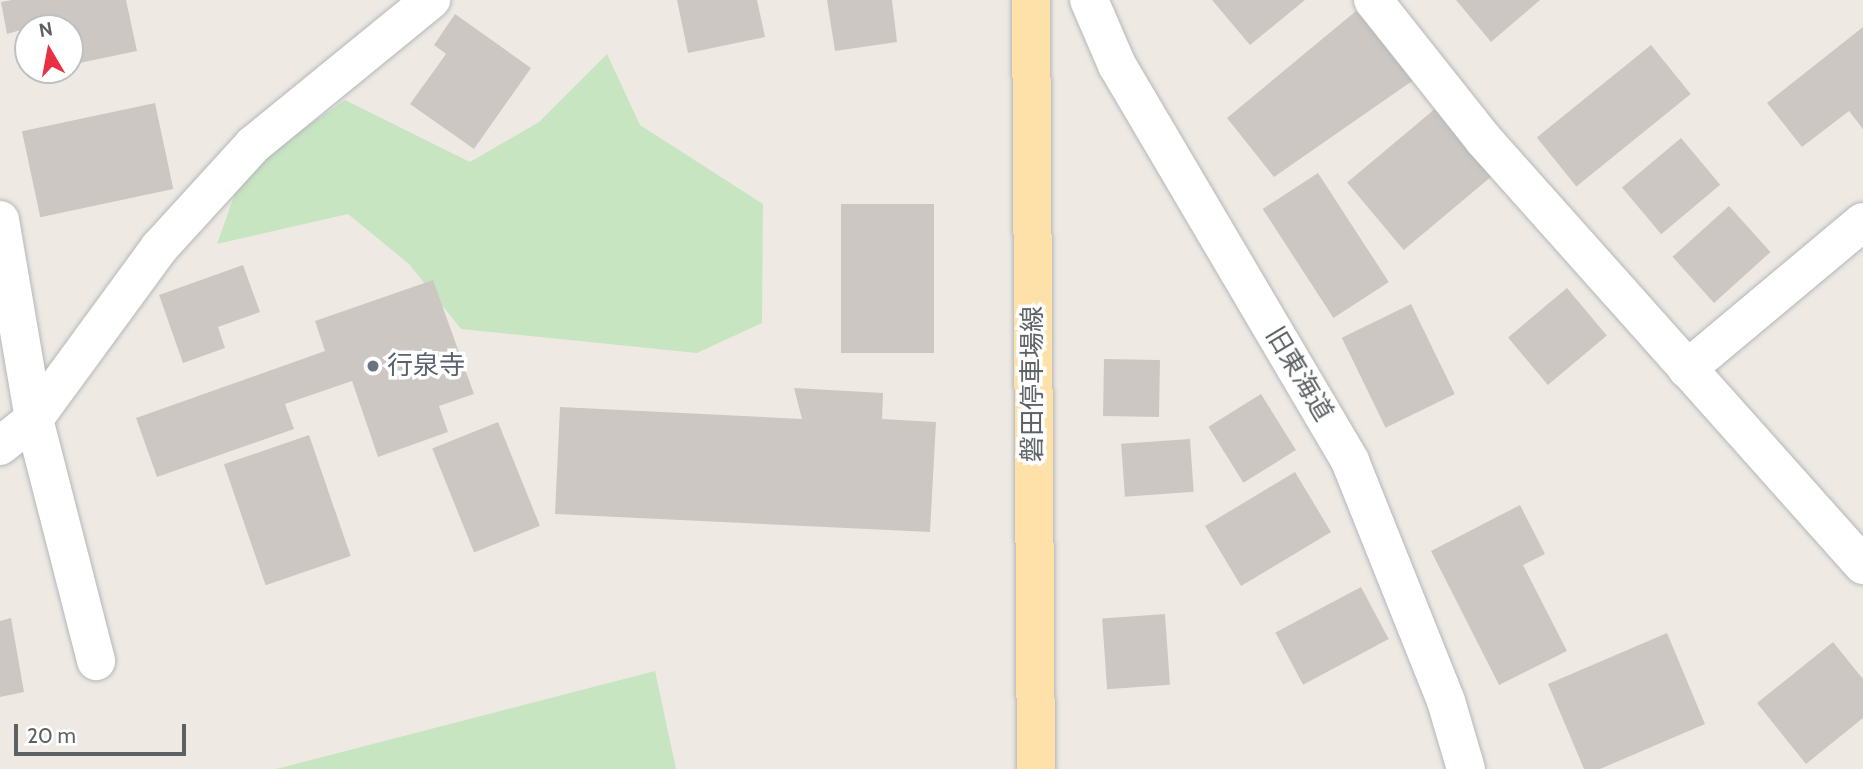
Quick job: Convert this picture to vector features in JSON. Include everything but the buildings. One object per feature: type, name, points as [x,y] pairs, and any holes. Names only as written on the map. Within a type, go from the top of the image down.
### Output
[{"type":"main road","name":"磐田停車場線","points":[[1031,0],[1036,769]]},
{"type":"street","points":[[0,446],[34,419],[159,248],[253,145],[431,0]]},
{"type":"street","name":"旧東海道","points":[[1088,0],[1116,65],[1350,461],[1446,701],[1466,769]]},
{"type":"street","points":[[1373,0],[1483,139],[1863,565]]},
{"type":"street","points":[[0,220],[34,419],[96,661]]},
{"type":"street","points":[[1687,369],[1863,222]]},
{"type":"green space","points":[[607,54],[640,125],[763,204],[762,323],[697,353],[461,329],[409,264],[348,214],[217,244],[243,171],[345,100],[470,162],[539,122]]},
{"type":"green space","points":[[655,671],[676,769],[276,769]]},
{"type":"place","name":"行泉寺","points":[[373,366]]}]
